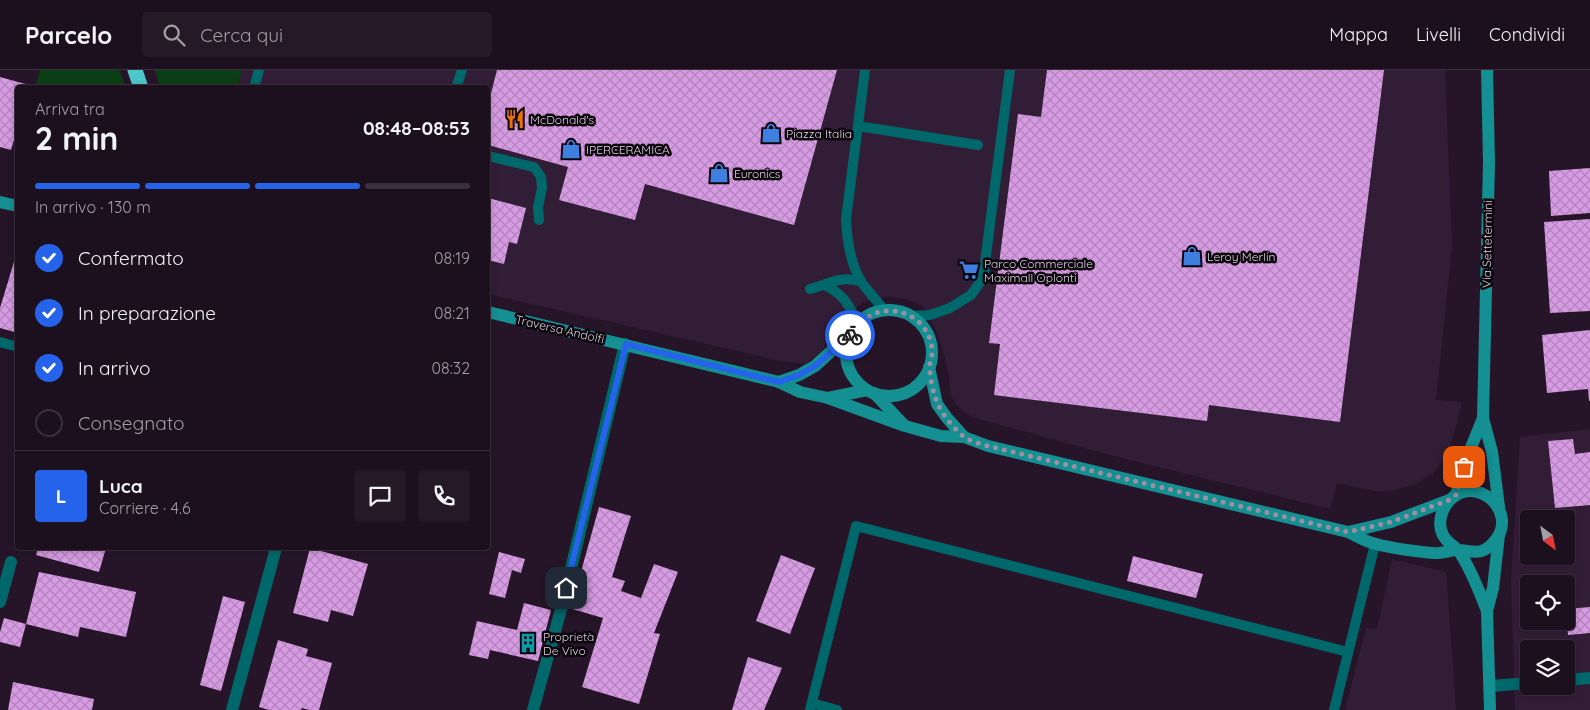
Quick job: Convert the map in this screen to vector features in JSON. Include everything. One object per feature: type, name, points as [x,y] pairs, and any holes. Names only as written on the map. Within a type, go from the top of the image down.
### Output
[{"type":"highway","points":[[134,70],[140,85]]},
{"type":"street","name":"Via Settetermini","points":[[1487,70],[1488,162],[1483,418],[1492,452],[1499,507]]},
{"type":"street","points":[[0,202],[15,205]]},
{"type":"street","points":[[779,382],[799,375],[815,366],[850,334],[858,323],[870,314],[884,310],[899,311],[912,316],[923,326],[930,338],[932,353],[930,367],[925,376],[912,389],[903,393],[884,395],[871,391]]},
{"type":"street","name":"Traversa Andolfi","points":[[490,312],[779,382],[800,392],[828,398],[905,426],[941,436],[964,437],[988,446],[1348,532],[1375,544],[1434,553],[1459,550]]},
{"type":"street","points":[[850,334],[846,355],[848,365],[859,383],[871,391],[905,426]]},
{"type":"street","points":[[532,710],[562,606],[626,344]]},
{"type":"street","name":"Traversa Andolfi","points":[[930,367],[937,404],[964,437]]},
{"type":"street","name":"Traversa Andolfi","points":[[828,398],[871,391]]},
{"type":"street","name":"Via Settetermini","points":[[1452,498],[1483,418]]},
{"type":"street","points":[[1490,710],[1487,611],[1493,588],[1502,516],[1499,507],[1487,495],[1480,492],[1471,491],[1452,498],[1444,507],[1440,523],[1442,532],[1445,539],[1459,550],[1477,552],[1486,549],[1494,543],[1499,535]]},
{"type":"street","name":"Traversa Andolfi","points":[[1348,532],[1391,522],[1452,498]]},
{"type":"street","points":[[232,710],[275,550]]},
{"type":"street","points":[[1459,550],[1471,572],[1487,611]]},
{"type":"street","points":[[0,602],[11,562]]},
{"type":"street","points":[[1575,679],[1590,678]]},
{"type":"street","points":[[1490,686],[1520,684]]},
{"type":"lane","points":[[255,85],[259,70]]},
{"type":"lane","points":[[457,85],[462,70]]},
{"type":"lane","points":[[865,70],[846,219],[846,238],[851,257],[861,281],[884,310]]},
{"type":"lane","points":[[912,316],[930,315],[950,308],[971,295],[983,278],[1010,70]]},
{"type":"lane","points":[[858,126],[978,145]]},
{"type":"lane","points":[[490,156],[534,167],[541,178],[542,188],[538,207],[539,220]]},
{"type":"lane","points":[[810,289],[847,278],[861,281]]},
{"type":"lane","points":[[824,285],[837,291],[845,299],[858,323]]},
{"type":"lane","points":[[0,342],[15,346]]},
{"type":"lane","points":[[837,710],[811,707],[856,526],[1348,652]]},
{"type":"lane","points":[[1334,710],[1375,544]]},
{"type":"shaded area","name":"Parco Commerciale Maximall Oplonti","points":[[242,70],[1445,70],[1452,246],[1436,400],[1462,402],[1449,452],[1433,473],[1414,485],[1390,491],[1375,491],[1337,483],[1330,509],[1114,456],[972,417],[957,406],[951,395],[944,354],[936,331],[923,306],[909,300],[889,296],[863,302],[841,321],[833,336],[820,353],[806,364],[780,361],[490,294],[490,85],[238,85]]},
{"type":"shaded area","points":[[1590,429],[1590,710],[1515,710],[1511,580],[1520,437]]},
{"type":"shaded area","points":[[1392,559],[1446,572],[1456,710],[1345,710],[1366,628],[1377,629]]},
{"type":"green space","points":[[40,70],[119,70],[125,85],[36,85]]},
{"type":"green space","points":[[155,70],[242,70],[238,85],[159,85]]},
{"type":"building","points":[[497,70],[837,70],[794,225],[645,184],[635,220],[559,200],[568,167],[490,146],[490,97]]},
{"type":"building","name":"Leroy Merlin","points":[[1047,70],[1384,70],[1340,422],[1209,405],[1207,421],[994,395],[1000,344],[989,343],[1018,114],[1041,117]]},
{"type":"building","points":[[0,77],[29,85],[15,85],[15,136],[11,150],[0,147]]},
{"type":"building","points":[[1590,168],[1590,213],[1551,216],[1549,171]]},
{"type":"building","points":[[490,199],[526,208],[517,244],[509,242],[504,264],[490,260]]},
{"type":"building","points":[[1590,219],[1590,311],[1550,313],[1544,222]]},
{"type":"building","points":[[15,258],[15,332],[0,328],[0,308]]},
{"type":"building","points":[[1590,330],[1590,401],[1588,389],[1547,393],[1542,335]]},
{"type":"building","points":[[1573,439],[1575,454],[1590,452],[1590,505],[1555,508],[1548,441]]},
{"type":"building","points":[[599,507],[631,516],[612,577],[625,581],[621,591],[641,598],[654,564],[678,572],[654,633],[660,634],[639,704],[582,687],[603,618],[569,608]]},
{"type":"building","points":[[37,550],[105,550],[99,572],[36,555]]},
{"type":"building","points":[[309,550],[317,550],[368,564],[353,616],[331,610],[328,622],[293,613]]},
{"type":"building","points":[[499,552],[525,559],[521,573],[512,570],[505,598],[489,594]]},
{"type":"building","points":[[781,555],[815,568],[790,634],[756,621]]},
{"type":"building","points":[[1133,556],[1203,574],[1196,598],[1127,581]]},
{"type":"building","points":[[39,572],[136,592],[126,637],[80,627],[78,637],[26,624]]},
{"type":"building","points":[[223,596],[245,602],[221,691],[200,685]]},
{"type":"building","points":[[524,603],[551,610],[538,661],[490,650],[488,659],[469,655],[477,621],[517,630]]},
{"type":"building","points":[[1590,607],[1590,633],[1568,635],[1568,630],[1575,630],[1575,608]]},
{"type":"building","points":[[4,618],[26,624],[20,647],[0,642],[0,632]]},
{"type":"building","points":[[278,640],[308,649],[306,656],[332,663],[319,710],[302,708],[301,710],[269,710],[259,707]]},
{"type":"building","points":[[748,657],[782,668],[764,710],[732,710]]},
{"type":"building","points":[[13,682],[94,699],[92,710],[8,710]]},
{"type":"way so far","points":[[850,335],[858,323],[870,314],[884,310],[899,311],[912,316],[923,326],[930,338],[932,353],[930,367],[937,404],[964,437],[988,446],[1348,532],[1372,528],[1391,522],[1449,500],[1456,495],[1464,467]]},
{"type":"place","name":"McDonald's","points":[[515,119]]},
{"type":"place","name":"Piazza Italia","points":[[771,133]]},
{"type":"place","name":"IPERCERAMICA","points":[[571,149]]},
{"type":"place","name":"Euronics","points":[[719,173]]},
{"type":"place","name":"Leroy Merlin","points":[[1192,256]]},
{"type":"place","name":"Parco Commerciale Maximall Oplonti","points":[[969,270]]},
{"type":"place","name":"Proprietà De Vivo","points":[[528,643]]},
{"type":"route","points":[[566,588],[626,344],[779,382],[799,375],[815,366],[850,335]]}]
